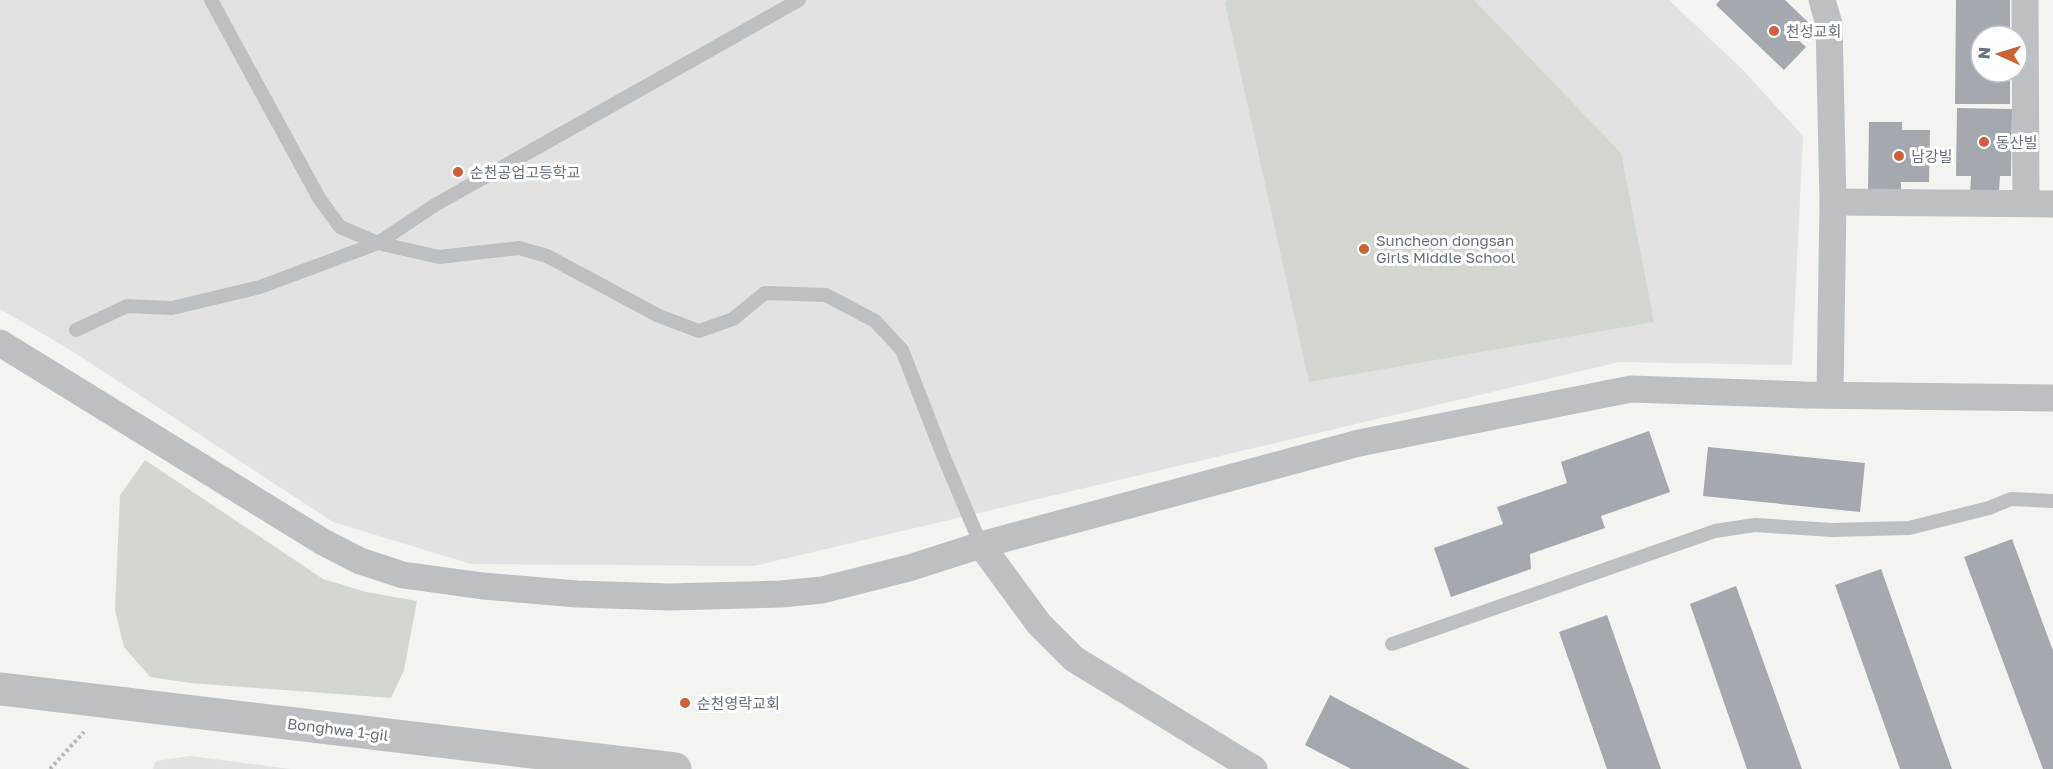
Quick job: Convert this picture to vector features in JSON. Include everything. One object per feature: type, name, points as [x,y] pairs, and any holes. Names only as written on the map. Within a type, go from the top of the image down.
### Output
[{"type":"street","points":[[1821,0],[1829,24],[1833,202],[1830,394]]},
{"type":"street","points":[[2025,0],[2026,203]]},
{"type":"street","points":[[1833,202],[2053,204]]},
{"type":"street","points":[[0,343],[322,542],[360,561],[403,575],[483,586],[578,594],[670,597],[781,594],[822,590],[1359,443],[1630,388],[2053,398]]},
{"type":"street","points":[[981,545],[1039,624],[1074,659],[1254,769]]},
{"type":"street","name":"Bonghwa 1-gil","points":[[0,689],[110,702],[525,760],[675,769]]},
{"type":"lane","points":[[211,0],[319,198],[340,227],[378,243],[439,257],[519,248],[547,256],[659,316],[699,331],[733,319],[765,293],[826,294],[875,321],[902,350],[981,545]]},
{"type":"lane","points":[[76,330],[127,306],[172,308],[260,287],[378,243],[435,205],[799,0]]},
{"type":"lane","points":[[1392,644],[1715,531],[1755,525],[1832,530],[1909,528],[1989,508],[2011,500],[2053,501]]},
{"type":"path","points":[[50,769],[110,702]]},
{"type":"shaded area","points":[[0,0],[1669,0],[1743,70],[1803,136],[1792,365],[1619,362],[754,566],[471,564],[333,522],[72,351],[0,309]]},
{"type":"shaded area","points":[[1227,0],[1474,0],[1621,153],[1654,322],[1309,382],[1225,3]]},
{"type":"shaded area","points":[[145,460],[323,579],[366,592],[417,601],[404,670],[391,698],[190,683],[150,677],[124,647],[115,610],[120,495]]},
{"type":"shaded area","points":[[190,756],[291,769],[153,769],[156,761]]},
{"type":"building","name":"천성교회","points":[[1720,0],[1785,0],[1810,24],[1797,39],[1806,47],[1784,70],[1716,5]]},
{"type":"building","points":[[1956,0],[2010,0],[2010,24],[1969,24],[1969,84],[2010,84],[2010,104],[1955,104]]},
{"type":"building","name":"동산빌","points":[[1957,108],[2012,109],[2011,176],[2000,176],[1999,190],[1994,195],[1970,195],[1971,176],[1956,176]]},
{"type":"building","name":"남강빌","points":[[1869,122],[1902,122],[1902,130],[1930,130],[1929,182],[1901,182],[1901,191],[1868,191]]},
{"type":"building","points":[[1649,431],[1670,492],[1601,516],[1605,528],[1530,554],[1531,569],[1451,597],[1434,548],[1503,524],[1497,507],[1567,483],[1561,462]]},
{"type":"building","points":[[1708,447],[1865,463],[1860,512],[1703,496]]},
{"type":"building","points":[[2012,539],[2053,651],[2053,769],[2043,769],[1964,557]]},
{"type":"building","points":[[1881,569],[1952,769],[1900,769],[1835,585]]},
{"type":"building","points":[[1736,586],[1802,769],[1747,769],[1690,604]]},
{"type":"building","points":[[1607,615],[1661,769],[1607,769],[1559,632]]},
{"type":"building","points":[[1330,695],[1470,769],[1351,769],[1305,745]]},
{"type":"place","name":"천성교회","points":[[1774,31]]},
{"type":"place","name":"동산빌","points":[[1984,142]]},
{"type":"place","name":"남강빌","points":[[1899,156]]},
{"type":"place","name":"순천공업고등학교","points":[[458,172]]},
{"type":"place","name":"Suncheon dongsan Girls Middle School","points":[[1364,249]]},
{"type":"place","name":"순천영락교회","points":[[685,703]]}]
